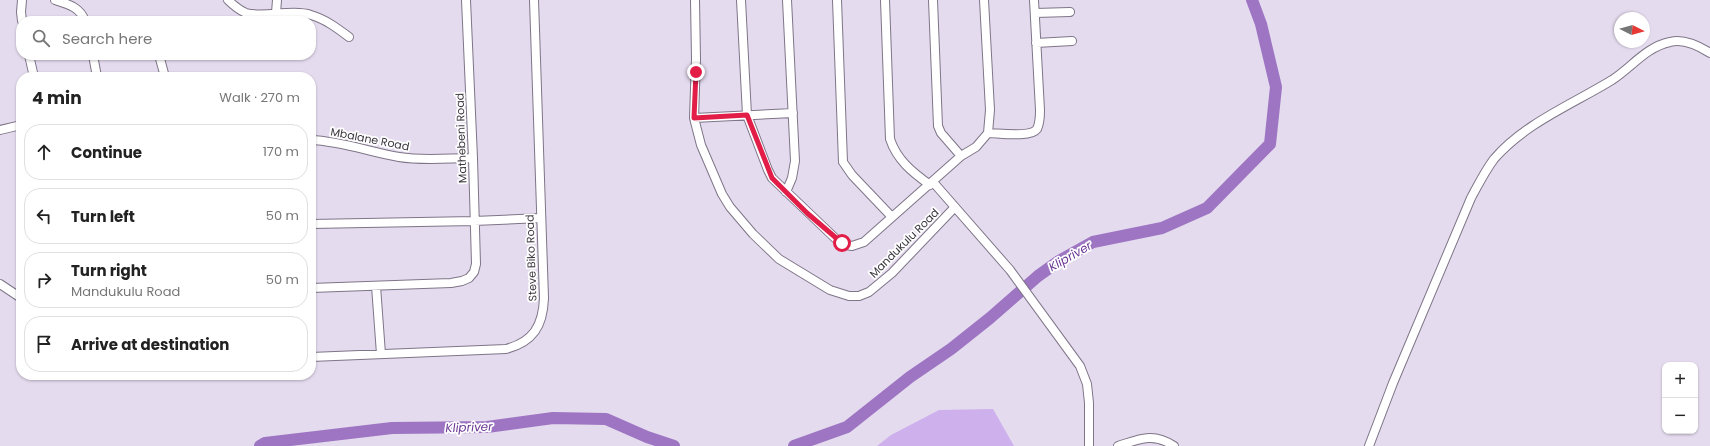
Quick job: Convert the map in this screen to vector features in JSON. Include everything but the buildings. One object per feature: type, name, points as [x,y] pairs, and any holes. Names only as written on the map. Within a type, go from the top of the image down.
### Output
[{"type":"street","points":[[22,0],[22,16]]},
{"type":"street","points":[[55,0],[78,10],[83,16]]},
{"type":"street","points":[[228,0],[239,9],[247,13],[276,13],[314,16]]},
{"type":"street","points":[[276,13],[277,0]]},
{"type":"street","name":"Mathebeni Road","points":[[376,286],[451,284],[466,280],[472,274],[476,264],[466,0]]},
{"type":"street","name":"Steve Biko Road","points":[[316,357],[506,349],[519,345],[529,338],[539,325],[543,311],[534,0]]},
{"type":"street","name":"Mandukulu Road","points":[[695,0],[696,59],[694,118],[701,145],[720,189],[730,207],[740,220],[779,259],[830,290],[849,296],[859,296],[869,292],[892,273],[955,207]]},
{"type":"street","points":[[741,0],[747,115],[772,178],[836,239],[849,246],[864,242],[891,216],[931,184],[960,156],[976,147],[988,133],[990,110],[984,0]]},
{"type":"street","points":[[786,192],[792,178],[796,161],[788,0]]},
{"type":"street","points":[[837,0],[843,162],[852,175],[891,216]]},
{"type":"street","points":[[884,0],[890,139],[895,152],[909,169],[931,184],[955,207],[1010,270],[1080,366],[1087,384],[1089,403],[1089,446]]},
{"type":"street","points":[[933,0],[938,126],[941,133],[960,156]]},
{"type":"street","points":[[988,133],[1027,134],[1037,129],[1040,116],[1034,0]]},
{"type":"street","points":[[1035,13],[1070,12]]},
{"type":"street","points":[[316,17],[332,24],[349,37]]},
{"type":"street","points":[[1036,43],[1072,41]]},
{"type":"street","points":[[1369,446],[1393,383],[1471,198],[1486,170],[1495,159],[1525,133],[1564,107],[1612,80],[1638,58],[1661,44],[1674,41],[1685,42],[1697,45],[1710,53]]},
{"type":"street","points":[[30,60],[33,72]]},
{"type":"street","points":[[94,60],[96,72]]},
{"type":"street","points":[[160,60],[164,72]]},
{"type":"street","points":[[694,118],[793,113]]},
{"type":"street","points":[[0,130],[16,125]]},
{"type":"street","name":"Mbalane Road","points":[[316,141],[338,143],[413,159],[473,158]]},
{"type":"street","points":[[316,224],[474,221],[541,218]]},
{"type":"street","points":[[0,284],[16,295]]},
{"type":"street","points":[[316,288],[376,286],[381,354]]},
{"type":"street","points":[[1118,446],[1138,439],[1151,437],[1161,438],[1174,446]]},
{"type":"shaded area","points":[[993,409],[1014,446],[877,446],[891,435],[939,410]]},
{"type":"waterway","name":"Klipriver","points":[[794,446],[847,427],[910,377],[951,349],[990,318],[1038,276],[1059,261],[1093,242],[1162,228],[1207,208],[1270,144],[1276,87],[1261,24],[1252,0]]},
{"type":"waterway","name":"Klipriver","points":[[260,446],[265,443],[392,428],[487,427],[553,418],[606,419],[647,437],[674,446]]},
{"type":"route","points":[[696,72],[694,118],[747,115],[764,162],[772,178],[807,213],[842,243]]}]
